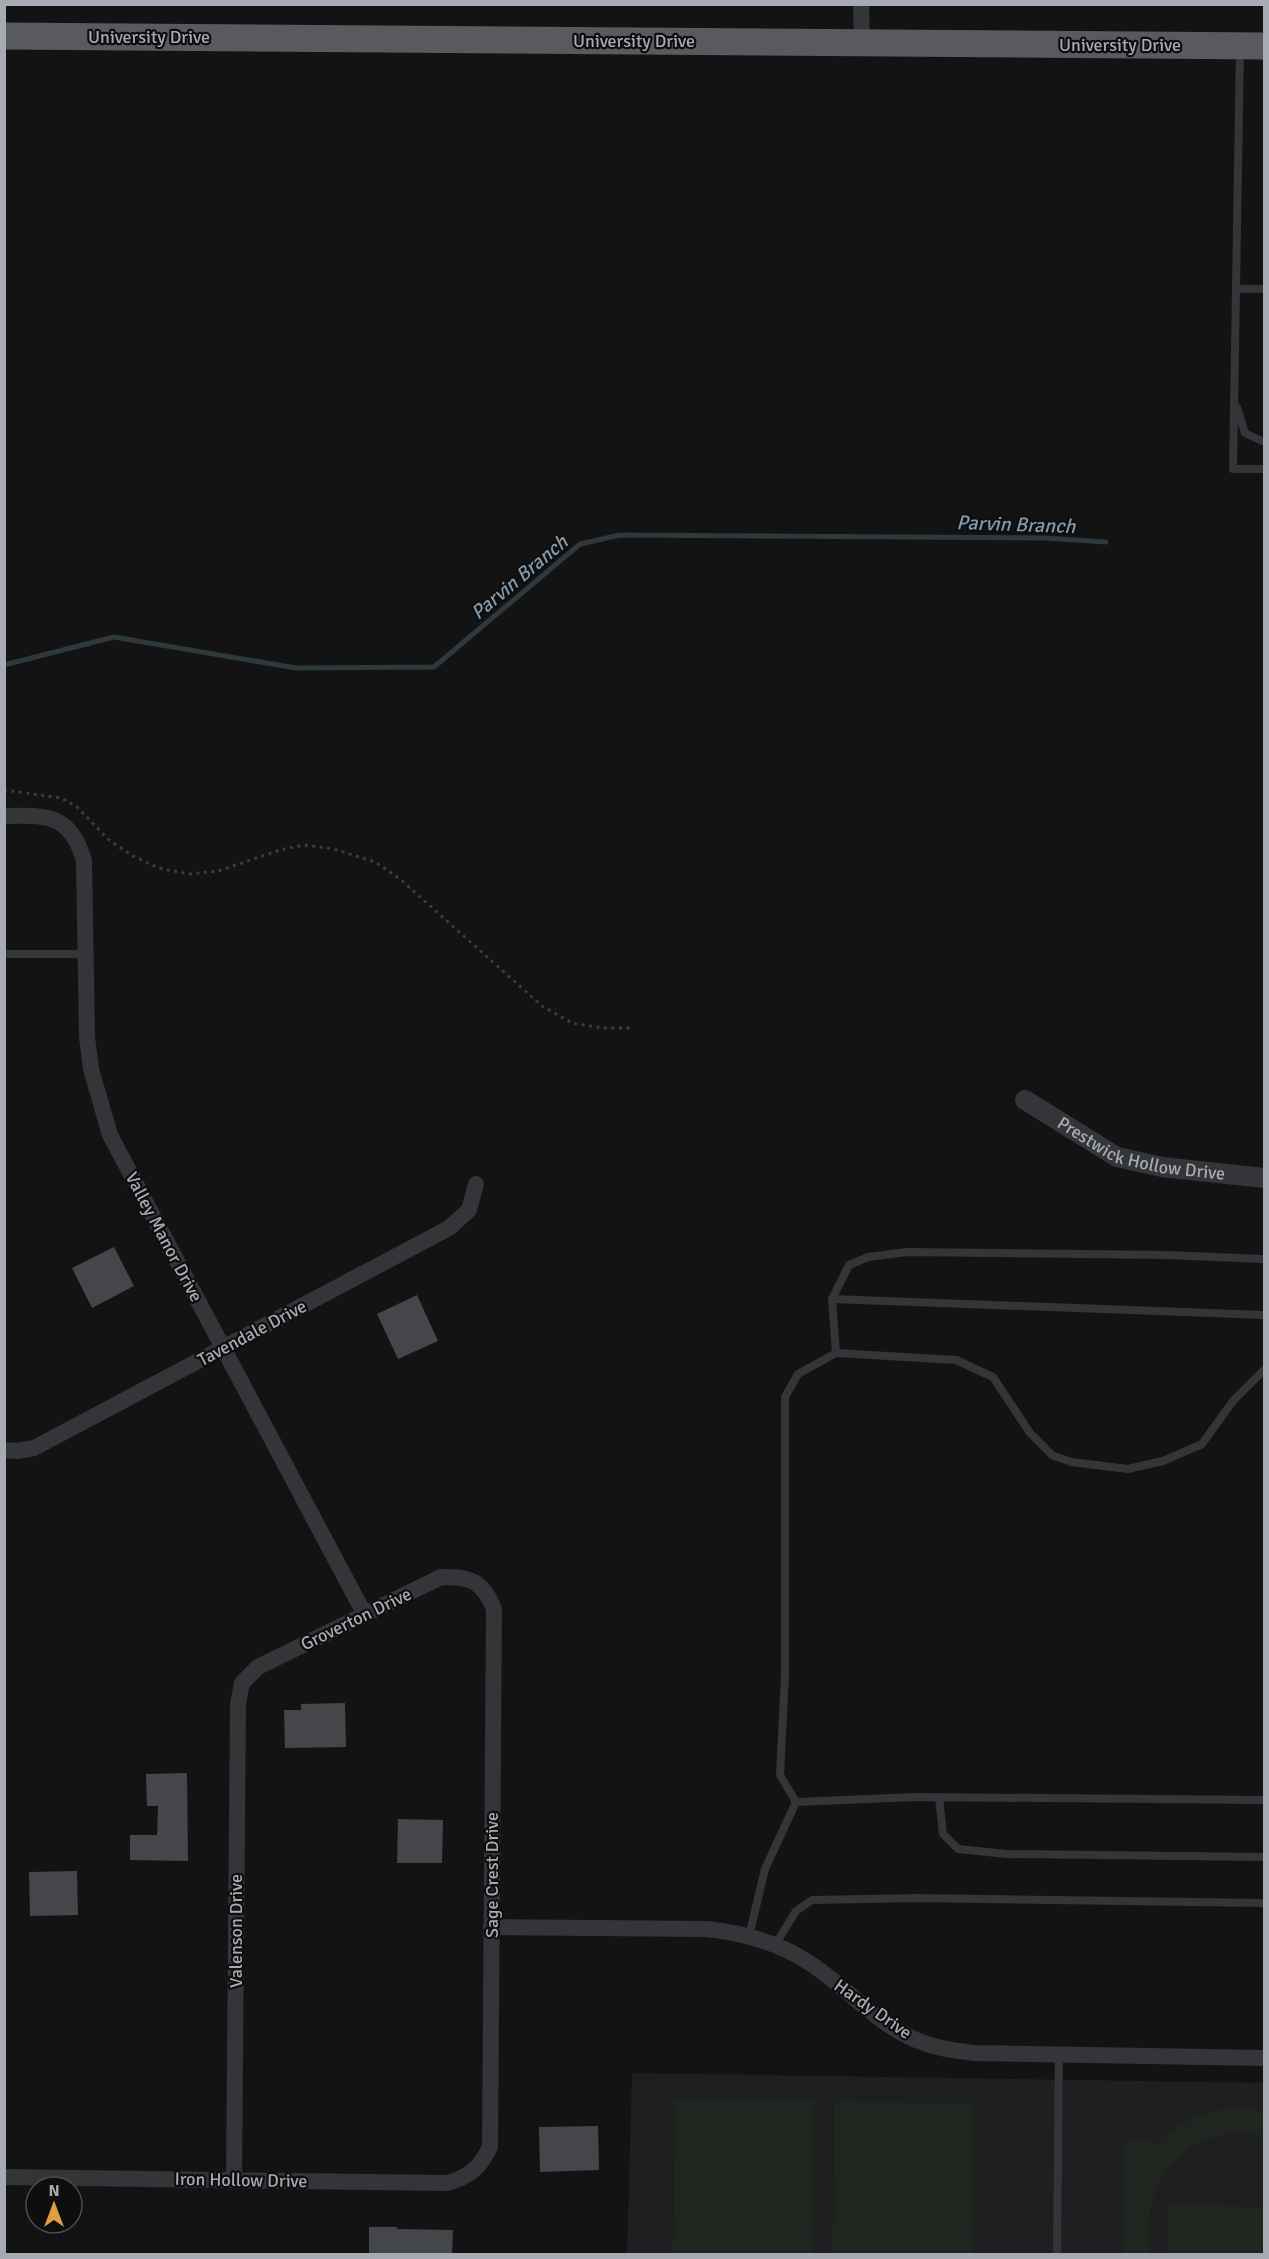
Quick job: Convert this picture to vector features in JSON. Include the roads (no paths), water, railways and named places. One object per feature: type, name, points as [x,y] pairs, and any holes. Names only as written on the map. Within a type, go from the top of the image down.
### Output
[{"type":"highway","name":"University Drive","points":[[4,36],[1252,46]]},
{"type":"street","points":[[861,4],[862,43]]},
{"type":"street","name":"Valley Manor Drive","points":[[4,816],[38,815],[55,820],[70,829],[79,843],[84,861],[87,1038],[91,1069],[110,1135],[365,1615]]},
{"type":"street","name":"Prestwick Hollow Drive","points":[[1025,1100],[1117,1157],[1162,1167],[1264,1178]]},
{"type":"street","name":"Tavendale Drive","points":[[4,1450],[18,1451],[34,1448],[449,1228],[469,1210],[476,1184]]},
{"type":"street","name":"Groverton Drive","points":[[242,1683],[258,1667],[441,1577],[461,1577],[476,1582]]},
{"type":"street","name":"Sage Crest Drive","points":[[475,2170],[484,2160],[490,2147],[494,1609],[487,1593],[476,1582]]},
{"type":"street","name":"Valenson Drive","points":[[234,2180],[238,1704],[242,1683]]},
{"type":"street","name":"Hardy Drive","points":[[491,1927],[707,1929],[749,1936],[775,1945],[811,1964],[896,2030],[922,2043],[945,2049],[974,2053],[1264,2058]]},
{"type":"street","name":"Iron Hollow Drive","points":[[4,2177],[447,2182],[463,2179],[475,2170]]},
{"type":"lane","points":[[1252,46],[1236,289],[1233,469],[1264,469]]},
{"type":"lane","points":[[1236,289],[1264,289]]},
{"type":"lane","points":[[1234,398],[1245,433],[1264,442]]},
{"type":"lane","points":[[4,954],[85,954]]},
{"type":"lane","points":[[836,1353],[832,1299],[849,1265],[868,1257],[907,1252],[1166,1255],[1264,1259]]},
{"type":"lane","points":[[832,1299],[1264,1316]]},
{"type":"lane","points":[[796,1802],[780,1775],[785,1675],[785,1397],[798,1374],[836,1353],[956,1360],[993,1377],[1030,1433],[1052,1455],[1071,1462],[1128,1469],[1162,1461],[1202,1444],[1233,1401],[1264,1370]]},
{"type":"lane","points":[[796,1802],[939,1797],[1264,1800]]},
{"type":"lane","points":[[939,1797],[943,1834],[958,1849],[1006,1854],[1264,1857]]},
{"type":"lane","points":[[749,1936],[765,1869],[796,1802]]},
{"type":"lane","points":[[775,1945],[796,1911],[812,1900],[917,1898],[1264,1903]]},
{"type":"lane","points":[[1058,2254],[1059,2054]]},
{"type":"waterway","name":"Parvin Branch","points":[[4,665],[114,637],[296,668],[434,667],[580,544],[620,535],[1044,538],[1106,542]]}]
